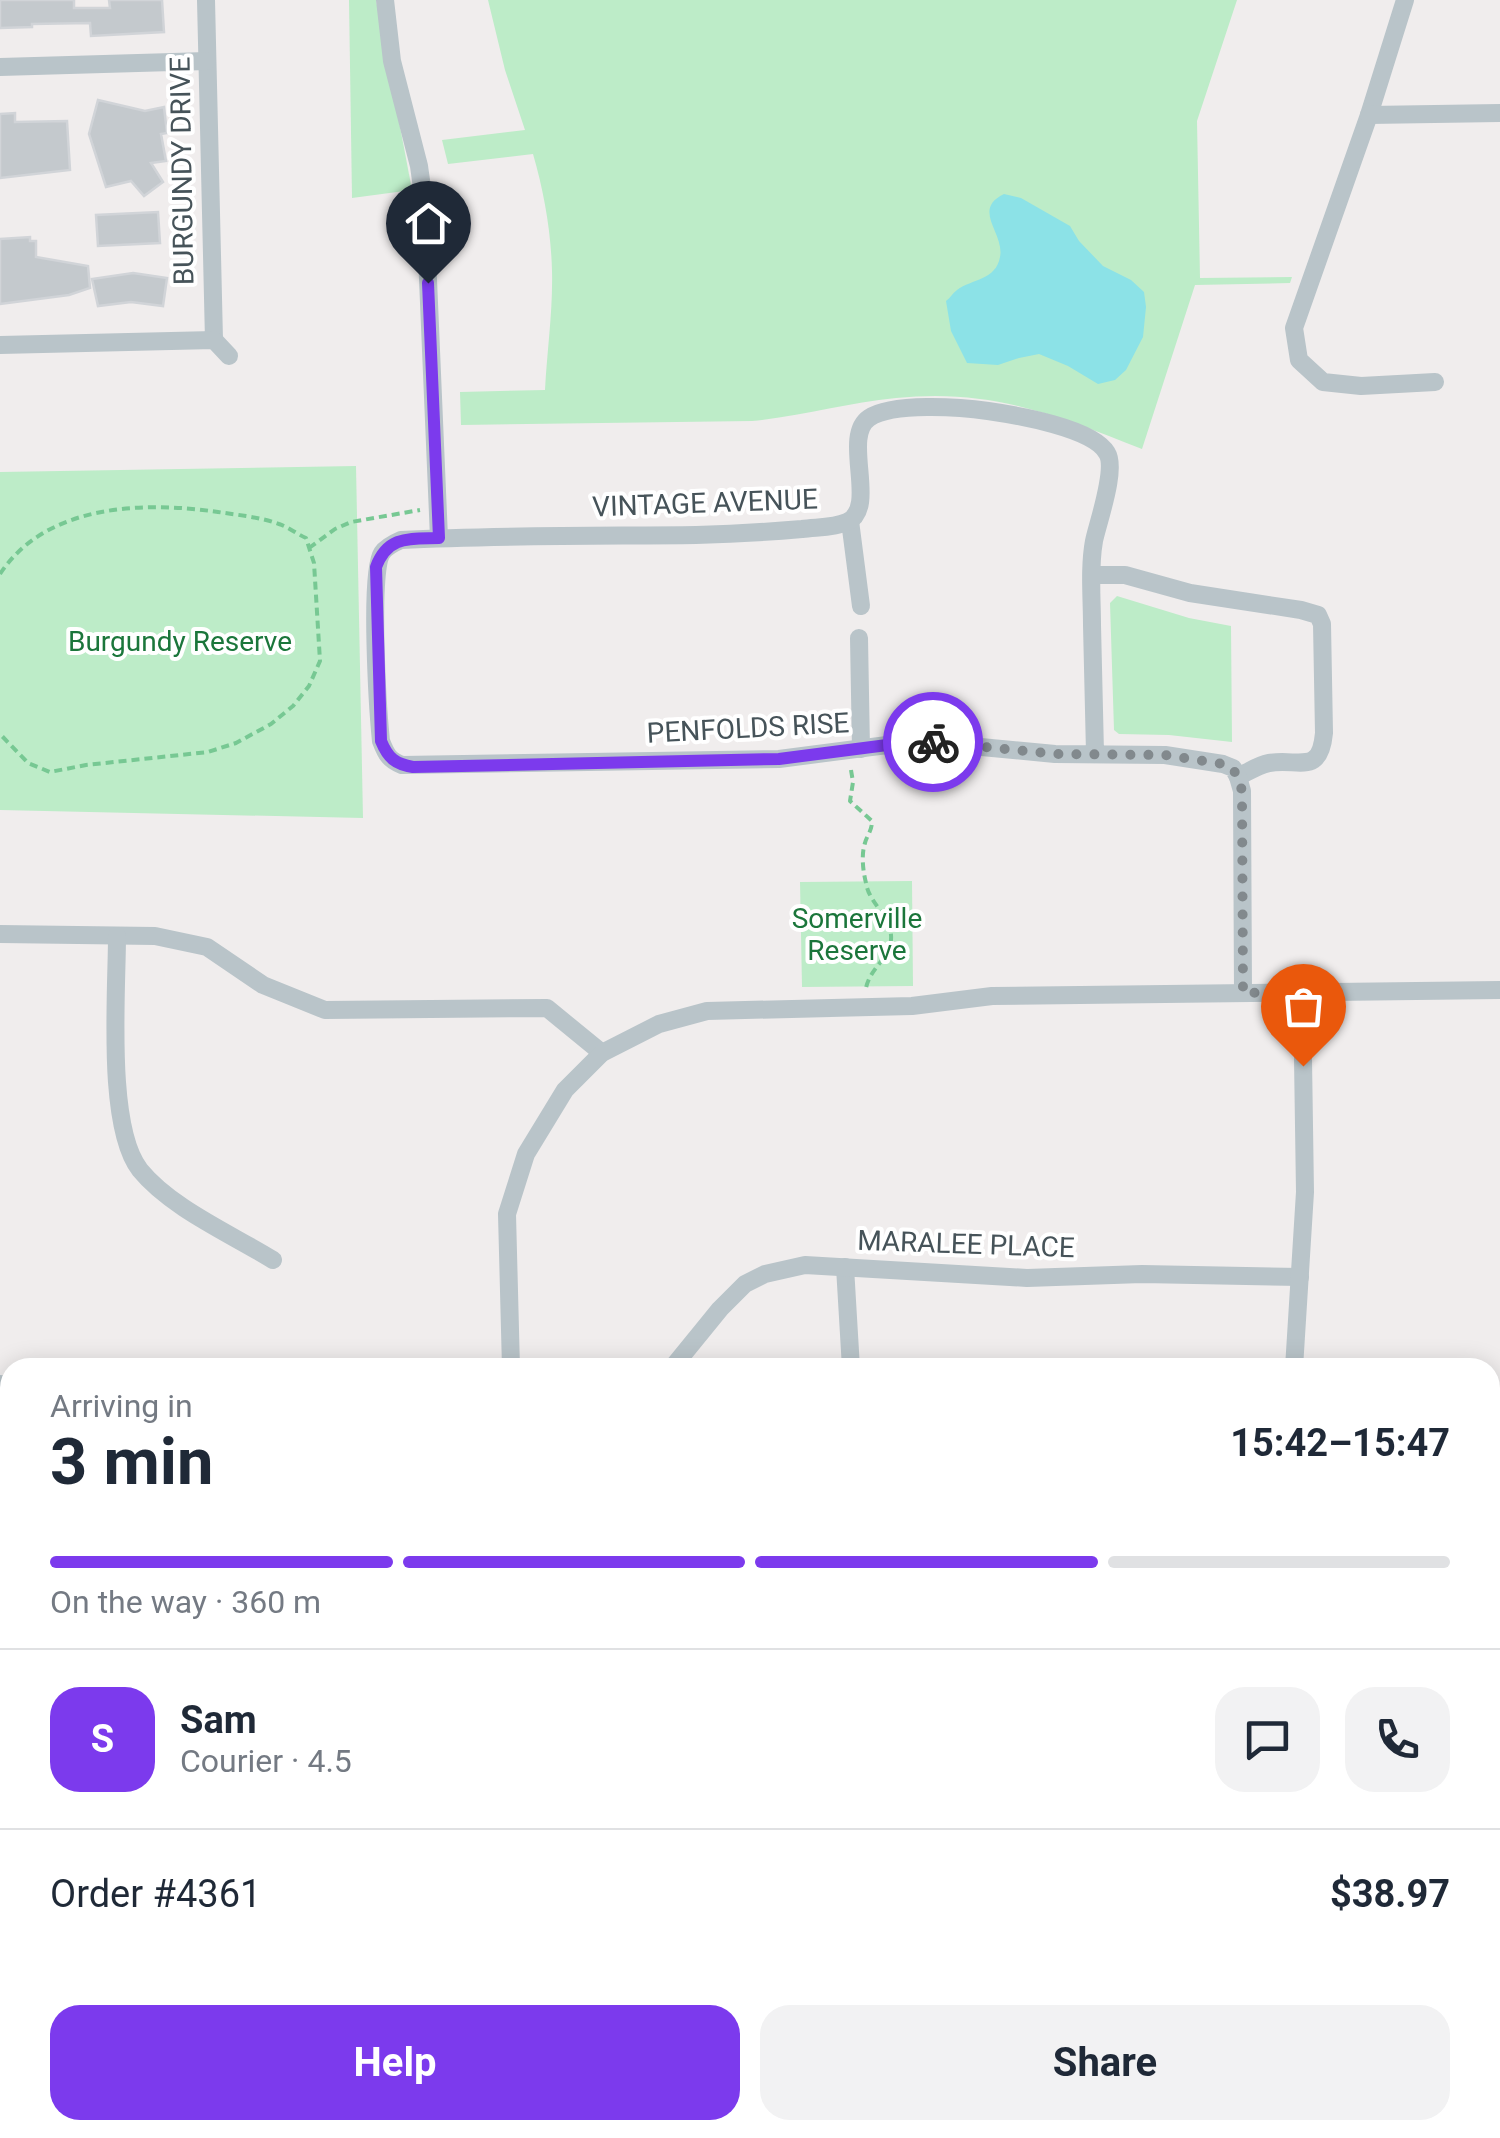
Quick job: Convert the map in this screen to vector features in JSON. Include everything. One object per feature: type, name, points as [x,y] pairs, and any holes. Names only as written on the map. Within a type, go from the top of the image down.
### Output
[{"type":"street","name":"BURGUNDY DRIVE","points":[[206,0],[214,340]]},
{"type":"street","points":[[384,0],[392,61],[419,166],[425,209],[439,538]]},
{"type":"street","points":[[1405,0],[1294,328],[1300,360],[1322,382],[1361,386],[1435,382]]},
{"type":"street","points":[[0,67],[207,62]]},
{"type":"street","points":[[1368,115],[1500,113]]},
{"type":"street","points":[[0,345],[214,340],[230,356]]},
{"type":"street","name":"VINTAGE AVENUE","points":[[394,762],[386,755],[381,741],[376,567],[390,545],[401,540],[439,538],[748,534],[835,525],[850,521],[857,514],[861,425],[872,415],[904,408],[958,407],[1015,414],[1058,425],[1090,438],[1107,451],[1111,465],[1093,546],[1095,754]]},
{"type":"street","points":[[850,521],[860,606]]},
{"type":"street","points":[[1092,575],[1125,575],[1190,594],[1301,610],[1318,615],[1322,624],[1322,751],[1306,762],[1266,764],[1238,777],[1242,791],[1243,993]]},
{"type":"street","points":[[856,750],[858,638]]},
{"type":"street","name":"PENFOLDS RISE","points":[[394,762],[413,767],[779,759],[918,741],[1055,754],[1165,755],[1223,764],[1238,777]]},
{"type":"street","points":[[0,934],[155,936],[207,946],[263,986],[324,1010],[547,1008],[602,1053]]},
{"type":"street","points":[[116,936],[116,1087],[121,1128],[138,1168],[174,1202],[273,1260]]},
{"type":"street","points":[[511,1358],[507,1214],[526,1154],[566,1090],[602,1053],[659,1024],[707,1010],[912,1006],[992,996],[1500,990]]},
{"type":"street","points":[[1295,1358],[1305,1192],[1302,992]]},
{"type":"street","name":"MARALEE PLACE","points":[[680,1358],[745,1284],[765,1274],[805,1264],[1027,1278],[1142,1274],[1300,1277]]},
{"type":"street","points":[[845,1267],[851,1358]]},
{"type":"path","points":[[0,574],[26,544],[98,512],[138,506],[187,507],[279,524],[306,538],[314,563],[320,661],[309,686],[271,724],[236,743],[208,752],[50,772],[28,763],[0,734]]},
{"type":"path","points":[[309,548],[352,522],[438,507]]},
{"type":"path","points":[[856,750],[850,801],[872,821],[864,845],[866,887],[888,922],[892,937],[887,952],[869,976],[865,1008]]},
{"type":"green space","points":[[349,0],[376,0],[412,190],[352,198]]},
{"type":"green space","points":[[488,0],[1237,0],[1197,121],[1200,278],[1292,277],[1290,283],[1195,285],[1142,449],[1051,415],[962,397],[896,398],[752,421],[461,425],[460,392],[545,390],[551,316],[550,241],[533,154],[448,164],[442,140],[525,130]]},
{"type":"green space","name":"Burgundy Reserve","points":[[356,466],[363,818],[0,810],[0,472]]},
{"type":"green space","points":[[1117,596],[1231,626],[1232,742],[1119,734],[1114,730],[1110,603]]},
{"type":"green space","name":"Somerville Reserve","points":[[912,881],[913,986],[802,987],[800,882]]},
{"type":"water","points":[[1004,194],[1021,198],[1070,226],[1103,266],[1131,280],[1144,292],[1143,337],[1126,370],[1115,380],[1098,384],[1039,354],[998,365],[967,363],[951,331],[946,301],[957,290],[989,275],[998,265],[1000,248],[990,207]]},
{"type":"building","points":[[0,0],[74,0],[74,8],[110,8],[109,0],[162,0],[164,32],[91,36],[90,23],[0,28]]},
{"type":"building","points":[[98,100],[145,111],[164,107],[167,133],[161,134],[166,161],[151,163],[163,182],[144,196],[131,181],[106,187],[89,134]]},
{"type":"building","points":[[15,113],[15,122],[67,121],[70,170],[0,178],[0,114]]},
{"type":"building","points":[[158,212],[160,243],[98,246],[96,215]]},
{"type":"building","points":[[30,237],[30,241],[36,241],[36,257],[88,266],[90,288],[69,295],[0,304],[0,239]]},
{"type":"building","points":[[133,273],[167,278],[163,306],[131,302],[98,306],[92,279]]},
{"type":"way so far","points":[[933,742],[1055,754],[1165,755],[1232,768],[1242,791],[1243,993],[1302,992],[1303,1066]]},
{"type":"route","points":[[428,283],[439,538],[401,540],[390,545],[376,567],[378,708],[386,755],[402,766],[413,767],[779,759],[933,742]]}]
